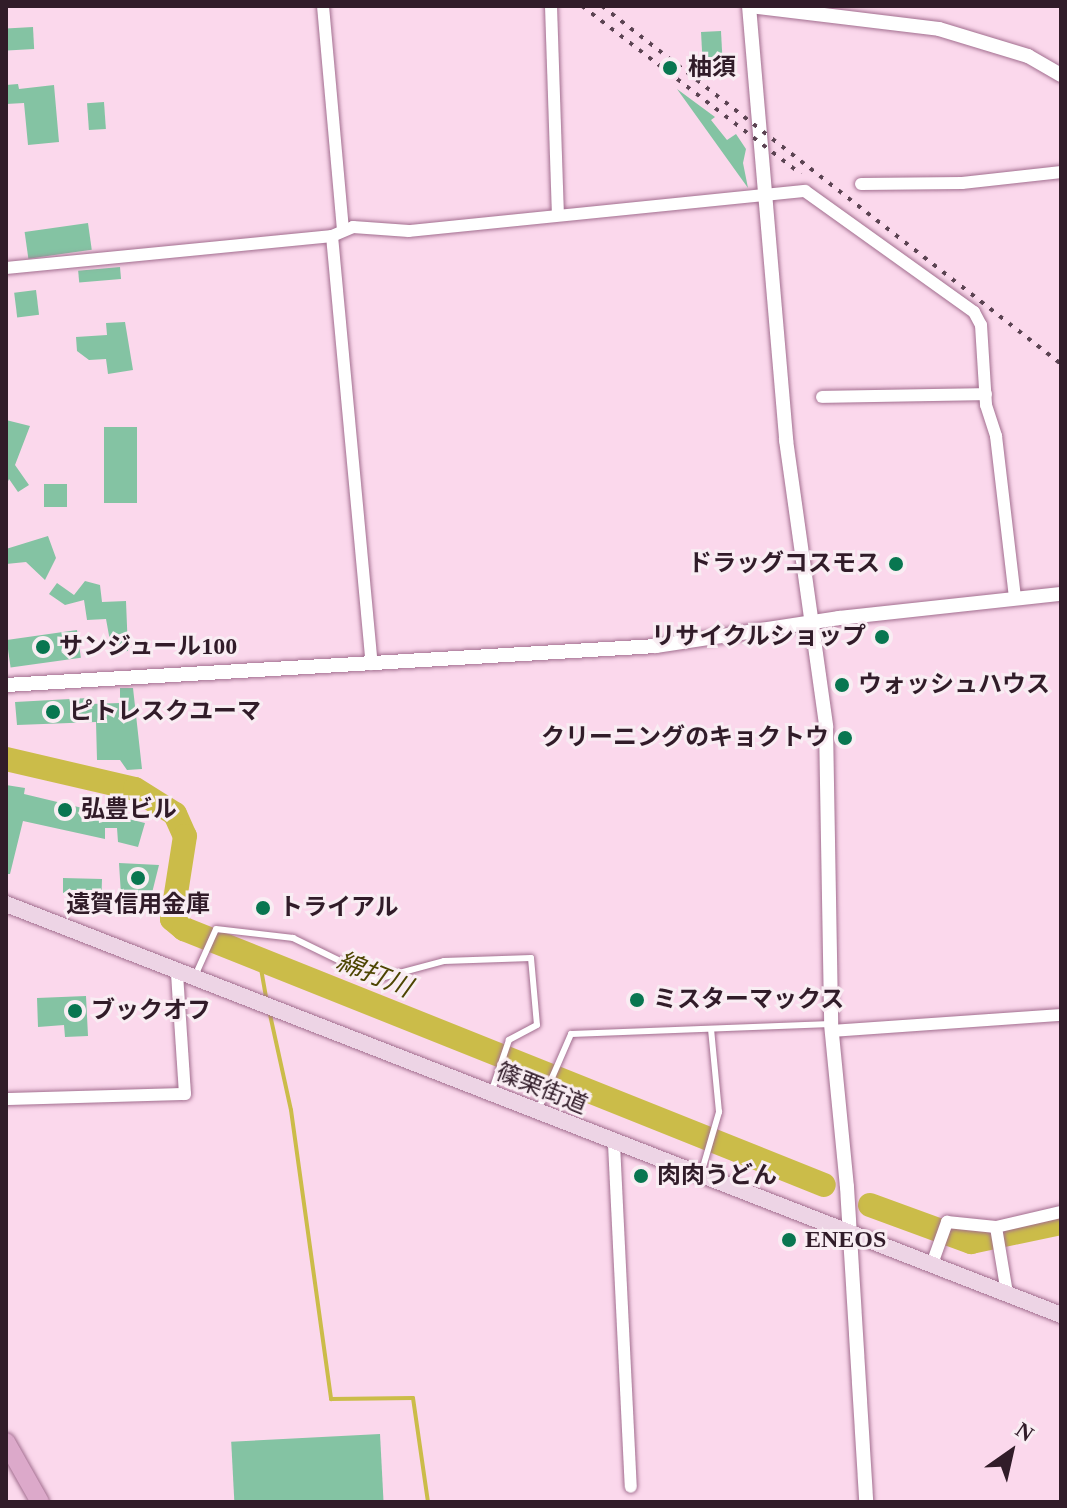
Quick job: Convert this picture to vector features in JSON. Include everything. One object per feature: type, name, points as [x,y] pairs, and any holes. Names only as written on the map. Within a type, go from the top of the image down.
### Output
[{"type":"main road","name":"篠栗街道","points":[[6,904],[614,1144],[1061,1315]]},
{"type":"main road","points":[[6,1442],[36,1502]]},
{"type":"street","points":[[323,6],[372,664]]},
{"type":"street","points":[[551,6],[558,215]]},
{"type":"street","points":[[866,1502],[847,1187],[831,1027],[826,726],[786,440],[749,6],[939,29],[1028,56],[1061,75]]},
{"type":"street","points":[[861,184],[962,183],[1061,172]]},
{"type":"street","points":[[6,268],[338,233],[409,231],[805,191],[974,312],[981,325],[986,394],[1015,598]]},
{"type":"street","points":[[822,397],[986,394]]},
{"type":"street","points":[[6,685],[656,646],[811,623],[1061,594]]},
{"type":"street","points":[[6,1099],[185,1094],[177,973]]},
{"type":"street","points":[[831,1027],[1061,1015]]},
{"type":"street","points":[[614,1144],[631,1487]]},
{"type":"street","points":[[932,1264],[947,1222],[996,1228],[1061,1212]]},
{"type":"street","points":[[996,1228],[1007,1293]]},
{"type":"lane","points":[[194,979],[216,929],[293,938],[377,979],[444,961],[531,958],[537,1025],[509,1040],[491,1094]]},
{"type":"lane","points":[[537,1113],[571,1034],[831,1027]]},
{"type":"lane","points":[[700,1176],[719,1112],[711,1029]]},
{"type":"building","points":[[33,27],[34,49],[7,50],[6,28]]},
{"type":"building","points":[[721,31],[723,70],[703,71],[701,32]]},
{"type":"building","points":[[18,84],[19,89],[54,85],[59,142],[28,145],[24,103],[6,104],[6,85]]},
{"type":"building","points":[[677,89],[715,117],[711,120],[727,140],[736,134],[746,149],[743,163],[748,188]]},
{"type":"building","points":[[104,102],[106,129],[89,130],[87,103]]},
{"type":"building","points":[[88,223],[92,250],[28,259],[25,232]]},
{"type":"building","points":[[120,267],[121,279],[79,283],[78,271]]},
{"type":"building","points":[[36,290],[39,315],[17,317],[14,293]]},
{"type":"building","points":[[125,322],[133,370],[108,374],[106,359],[89,360],[77,351],[76,337],[107,335],[106,323]]},
{"type":"building","points":[[6,420],[30,426],[15,465],[29,485],[18,492],[9,479],[6,486]]},
{"type":"building","points":[[104,427],[137,427],[137,503],[104,503]]},
{"type":"building","points":[[44,484],[67,484],[67,507],[44,507]]},
{"type":"building","points":[[48,536],[56,558],[45,580],[26,562],[6,564],[6,549]]},
{"type":"building","points":[[85,581],[100,585],[102,602],[126,601],[128,651],[112,652],[106,619],[87,620],[84,600],[65,605],[49,594],[57,583],[74,595]]},
{"type":"building","name":"サンジュール100","points":[[77,630],[81,658],[11,668],[7,640]]},
{"type":"building","points":[[120,688],[133,688],[142,769],[127,770],[120,760],[97,760],[96,722],[17,725],[15,702],[89,698],[90,704],[120,703]]},
{"type":"building","name":"弘豊ビル","points":[[6,785],[25,788],[24,794],[145,823],[138,847],[118,842],[117,828],[105,828],[105,839],[23,821],[10,874],[6,874]]},
{"type":"building","name":"遠賀信用金庫","points":[[119,863],[159,865],[152,893],[121,895]]},
{"type":"building","points":[[63,878],[102,879],[101,909],[83,907],[83,896],[63,894]]},
{"type":"building","points":[[86,996],[88,1036],[65,1037],[64,1025],[38,1027],[37,998]]},
{"type":"building","points":[[380,1434],[384,1502],[234,1502],[231,1442]]},
{"type":"waterway","name":"綿打川","points":[[6,759],[135,789],[175,814],[185,836],[172,919],[184,929],[824,1185]]},
{"type":"waterway","points":[[260,963],[267,1001]]},
{"type":"waterway","points":[[269,1010],[291,1110],[331,1399],[413,1398],[428,1502]]},
{"type":"waterway","name":"綿打川","points":[[870,1205],[971,1242],[1061,1223]]},
{"type":"railway","points":[[582,6],[801,174]]},
{"type":"railway","points":[[602,6],[1061,364]]},
{"type":"place","name":"柚須","points":[[670,68]]},
{"type":"place","name":"ドラッグコスモス","points":[[896,564]]},
{"type":"place","name":"リサイクルショップ","points":[[882,637]]},
{"type":"place","name":"サンジュール100","points":[[43,647]]},
{"type":"place","name":"ウォッシュハウス","points":[[842,685]]},
{"type":"place","name":"ピトレスクユーマ","points":[[53,712]]},
{"type":"place","name":"クリーニングのキョクトウ","points":[[845,738]]},
{"type":"place","name":"弘豊ビル","points":[[65,810]]},
{"type":"place","name":"遠賀信用金庫","points":[[138,878]]},
{"type":"place","name":"トライアル","points":[[263,908]]},
{"type":"place","name":"ミスターマックス","points":[[637,1000]]},
{"type":"place","name":"ブックオフ","points":[[75,1011]]},
{"type":"place","name":"肉肉うどん","points":[[641,1176]]},
{"type":"place","name":"ENEOS","points":[[789,1240]]}]
